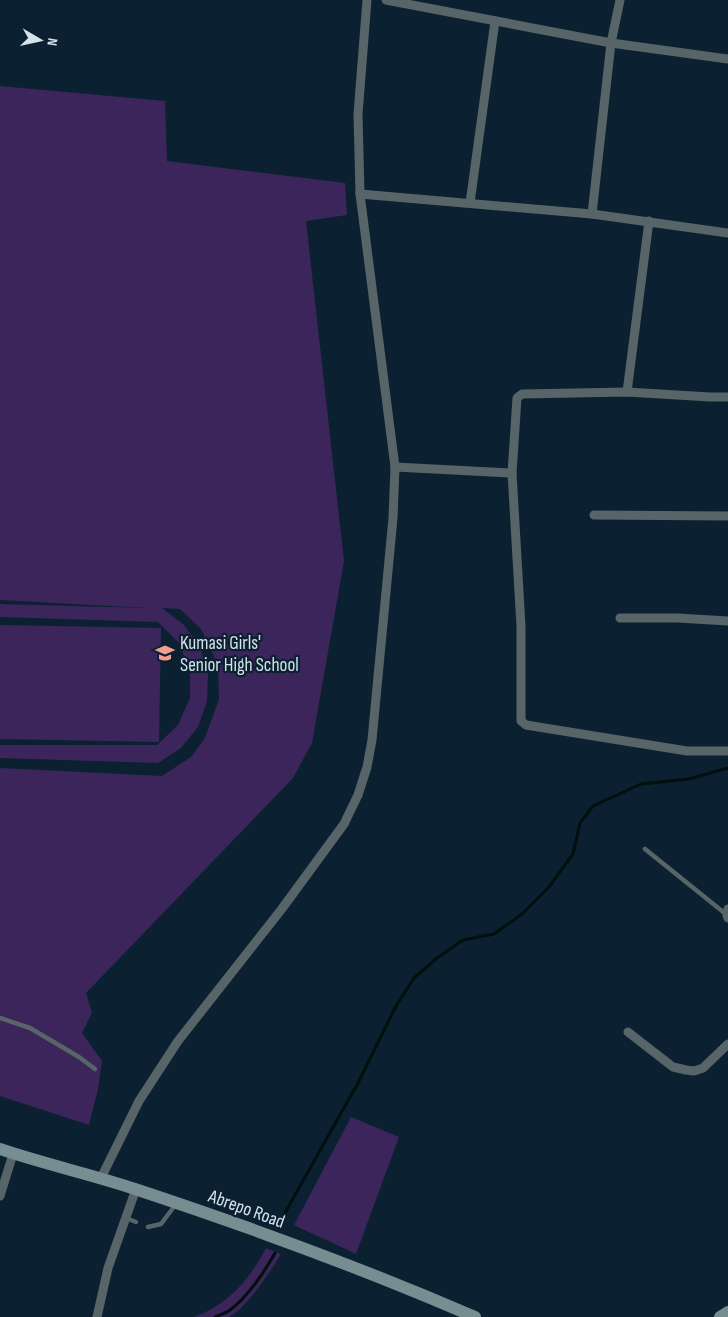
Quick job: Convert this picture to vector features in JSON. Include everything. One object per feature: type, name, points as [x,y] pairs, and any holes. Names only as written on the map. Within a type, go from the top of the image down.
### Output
[{"type":"main road","name":"Abrepo Road","points":[[0,1149],[101,1178],[177,1203],[321,1254],[413,1290],[475,1317]]},
{"type":"main road","points":[[720,1317],[728,1312]]},
{"type":"street","points":[[101,1178],[139,1101],[178,1041],[344,824],[358,795],[367,768],[372,740],[393,518],[395,467],[360,194],[358,114],[367,0]]},
{"type":"street","points":[[386,0],[406,2],[611,43],[728,59]]},
{"type":"street","points":[[592,214],[611,43],[620,0]]},
{"type":"street","points":[[470,203],[495,21]]},
{"type":"street","points":[[360,194],[592,214],[728,233]]},
{"type":"street","points":[[627,392],[649,221]]},
{"type":"street","points":[[728,397],[627,392],[520,395],[517,398],[512,473],[522,626],[521,721],[526,725],[687,751],[728,752]]},
{"type":"street","points":[[395,467],[512,473]]},
{"type":"street","points":[[594,515],[728,516]]},
{"type":"street","points":[[620,618],[678,618],[728,621]]},
{"type":"street","points":[[628,1032],[673,1067],[694,1071],[703,1068],[728,1044]]},
{"type":"street","points":[[0,1196],[14,1154]]},
{"type":"street","points":[[97,1317],[108,1268],[136,1189]]},
{"type":"lane","points":[[645,849],[728,914]]},
{"type":"lane","points":[[0,1018],[30,1028],[79,1057],[95,1069]]},
{"type":"lane","points":[[148,1227],[161,1224],[177,1203]]},
{"type":"lane","points":[[126,1218],[136,1222]]},
{"type":"shaded area","name":"Kumasi Girls' Senior High School","points":[[0,86],[165,101],[167,161],[345,183],[347,215],[306,221],[344,561],[312,743],[293,778],[86,993],[92,1013],[82,1033],[102,1061],[98,1089],[89,1125],[0,1096],[0,768],[162,776],[191,757],[205,738],[219,699],[218,665],[201,629],[180,609],[162,608],[184,625],[200,647],[208,673],[207,701],[198,727],[181,748],[158,763],[0,758],[0,745],[157,745],[178,725],[190,698],[190,669],[178,642],[158,622],[0,617],[0,604],[145,608],[0,600]]},
{"type":"shaded area","points":[[0,625],[161,628],[159,742],[0,739]]},
{"type":"shaded area","points":[[351,1117],[399,1137],[356,1254],[294,1225]]},
{"type":"shaded area","points":[[266,1248],[281,1254],[265,1279],[242,1307],[229,1317],[194,1317],[217,1306],[237,1290],[253,1270]]},
{"type":"waterway","points":[[282,1218],[358,1083],[396,1006],[414,978],[437,958],[463,940],[494,934],[522,914],[549,887],[573,854],[580,823],[593,806],[641,784],[689,779],[728,768]]},
{"type":"waterway","points":[[215,1317],[228,1311],[243,1299],[261,1276],[275,1253]]},
{"type":"place","name":"Kumasi Girls' Senior High School","points":[[165,653]]}]
